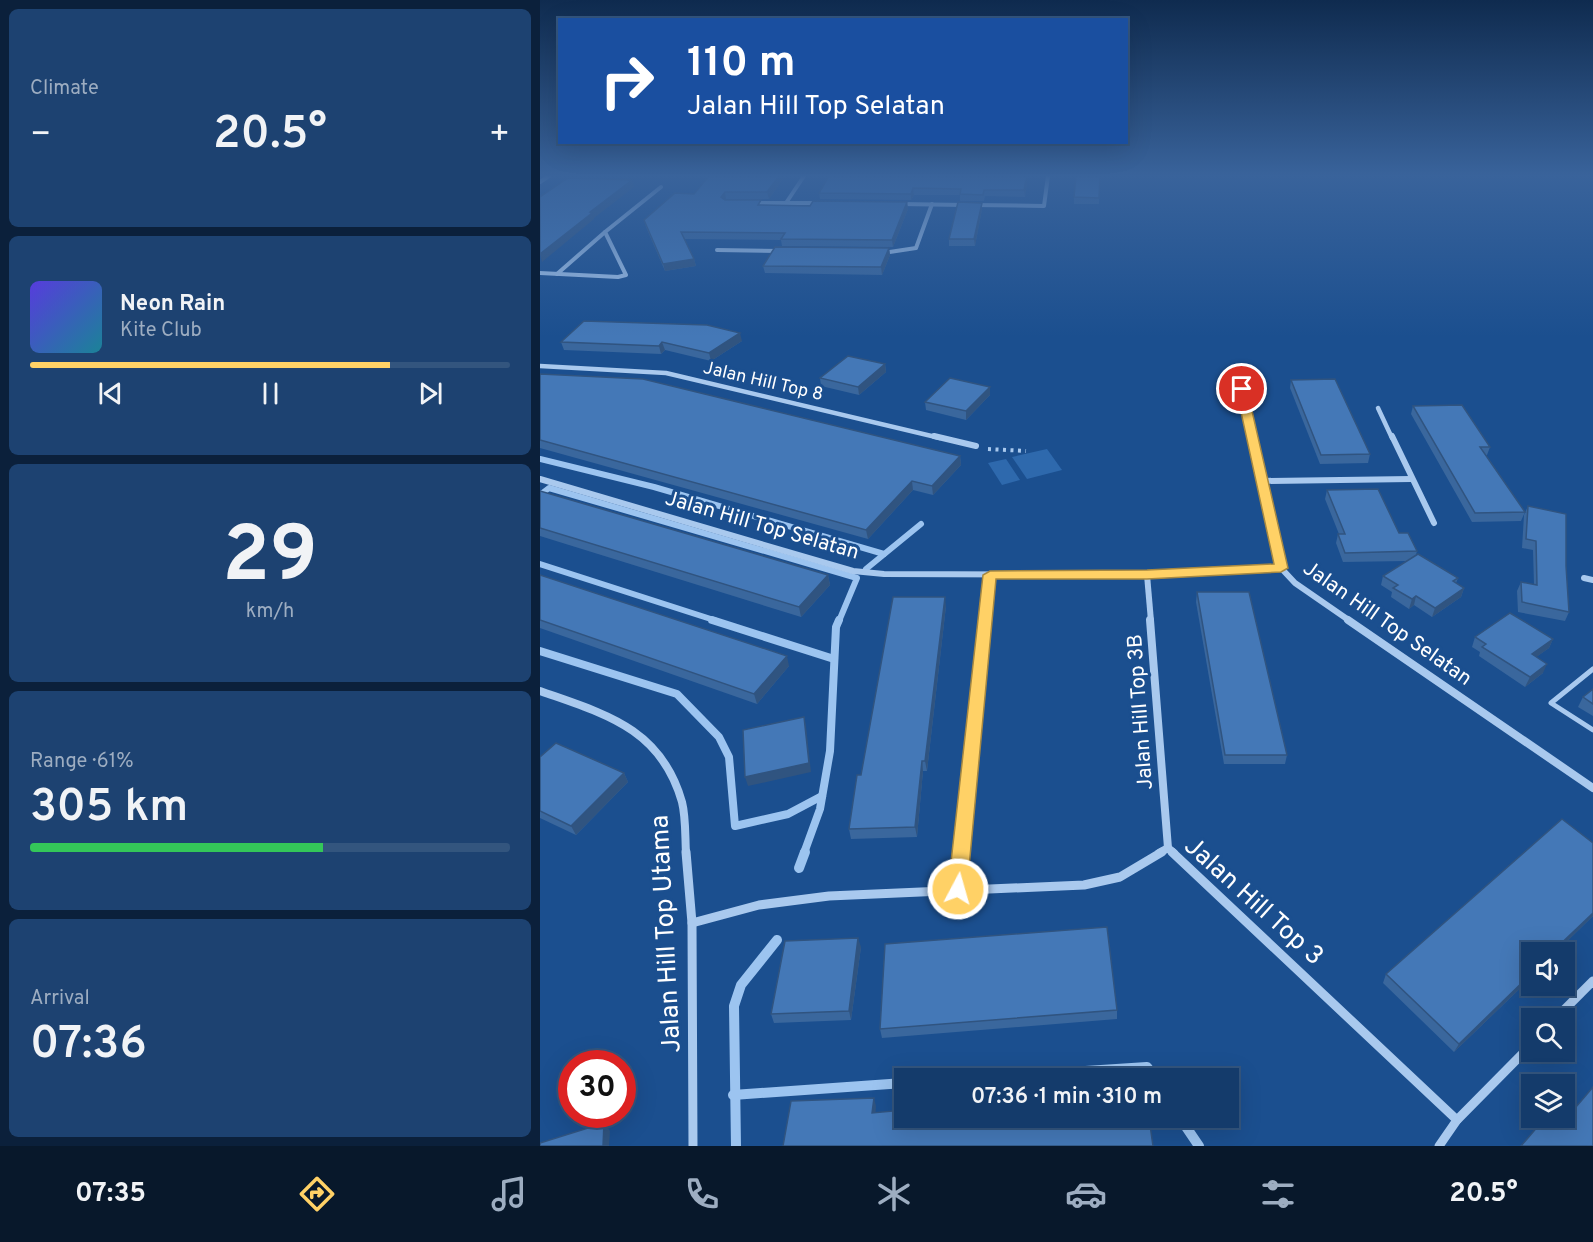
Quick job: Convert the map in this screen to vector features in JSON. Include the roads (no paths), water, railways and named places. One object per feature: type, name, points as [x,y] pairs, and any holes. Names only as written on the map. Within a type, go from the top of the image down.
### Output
[{"type":"street","points":[[557,274],[608,229]]},
{"type":"street","points":[[880,253],[901,252],[916,248],[923,229]]},
{"type":"street","points":[[540,273],[618,277],[626,275],[605,232]]},
{"type":"street","points":[[717,250],[787,251]]},
{"type":"street","name":"Jalan Hill Top 8","points":[[540,366],[666,373],[976,446]]},
{"type":"street","points":[[1242,389],[1281,568]]},
{"type":"street","points":[[1378,408],[1434,523]]},
{"type":"street","name":"Jalan Hill Top Selatan","points":[[540,479],[852,571],[990,575],[1147,575],[1281,568],[1295,583],[1593,788]]},
{"type":"street","points":[[1261,482],[1411,479]]},
{"type":"street","points":[[958,889],[990,575]]},
{"type":"street","name":"Jalan Hill Top 3B","points":[[1147,575],[1168,848]]},
{"type":"street","points":[[1584,578],[1593,580]]},
{"type":"street","name":"Jalan Hill Top Utama","points":[[540,691],[606,714],[639,733],[662,758],[682,803],[692,923],[693,1146]]},
{"type":"street","name":"Jalan Hill Top 3","points":[[692,923],[759,905],[818,897],[1084,885],[1120,877],[1168,848],[1457,1120]]},
{"type":"street","points":[[1566,1008],[1593,981]]},
{"type":"street","points":[[1439,1146],[1457,1120],[1521,1055]]},
{"type":"lane","points":[[1593,669],[1551,703],[1593,730]]},
{"type":"waterway","points":[[540,459],[654,487],[884,554]]},
{"type":"waterway","points":[[540,495],[549,488],[857,578],[839,621]]},
{"type":"waterway","points":[[866,569],[921,524]]},
{"type":"waterway","points":[[540,564],[717,621]]},
{"type":"waterway","points":[[712,620],[834,659]]},
{"type":"waterway","points":[[804,853],[820,809],[830,751],[836,627],[839,620]]},
{"type":"waterway","points":[[540,651],[677,694],[719,737],[729,757],[735,826],[788,814],[822,796]]},
{"type":"waterway","points":[[799,868],[805,852]]},
{"type":"waterway","points":[[735,1095],[734,1006],[741,985],[777,940]]},
{"type":"waterway","points":[[1132,1068],[1148,1068]]},
{"type":"waterway","points":[[735,1095],[894,1084]]},
{"type":"waterway","points":[[735,1095],[736,1146]]},
{"type":"waterway","points":[[1187,1128],[1199,1146]]}]
